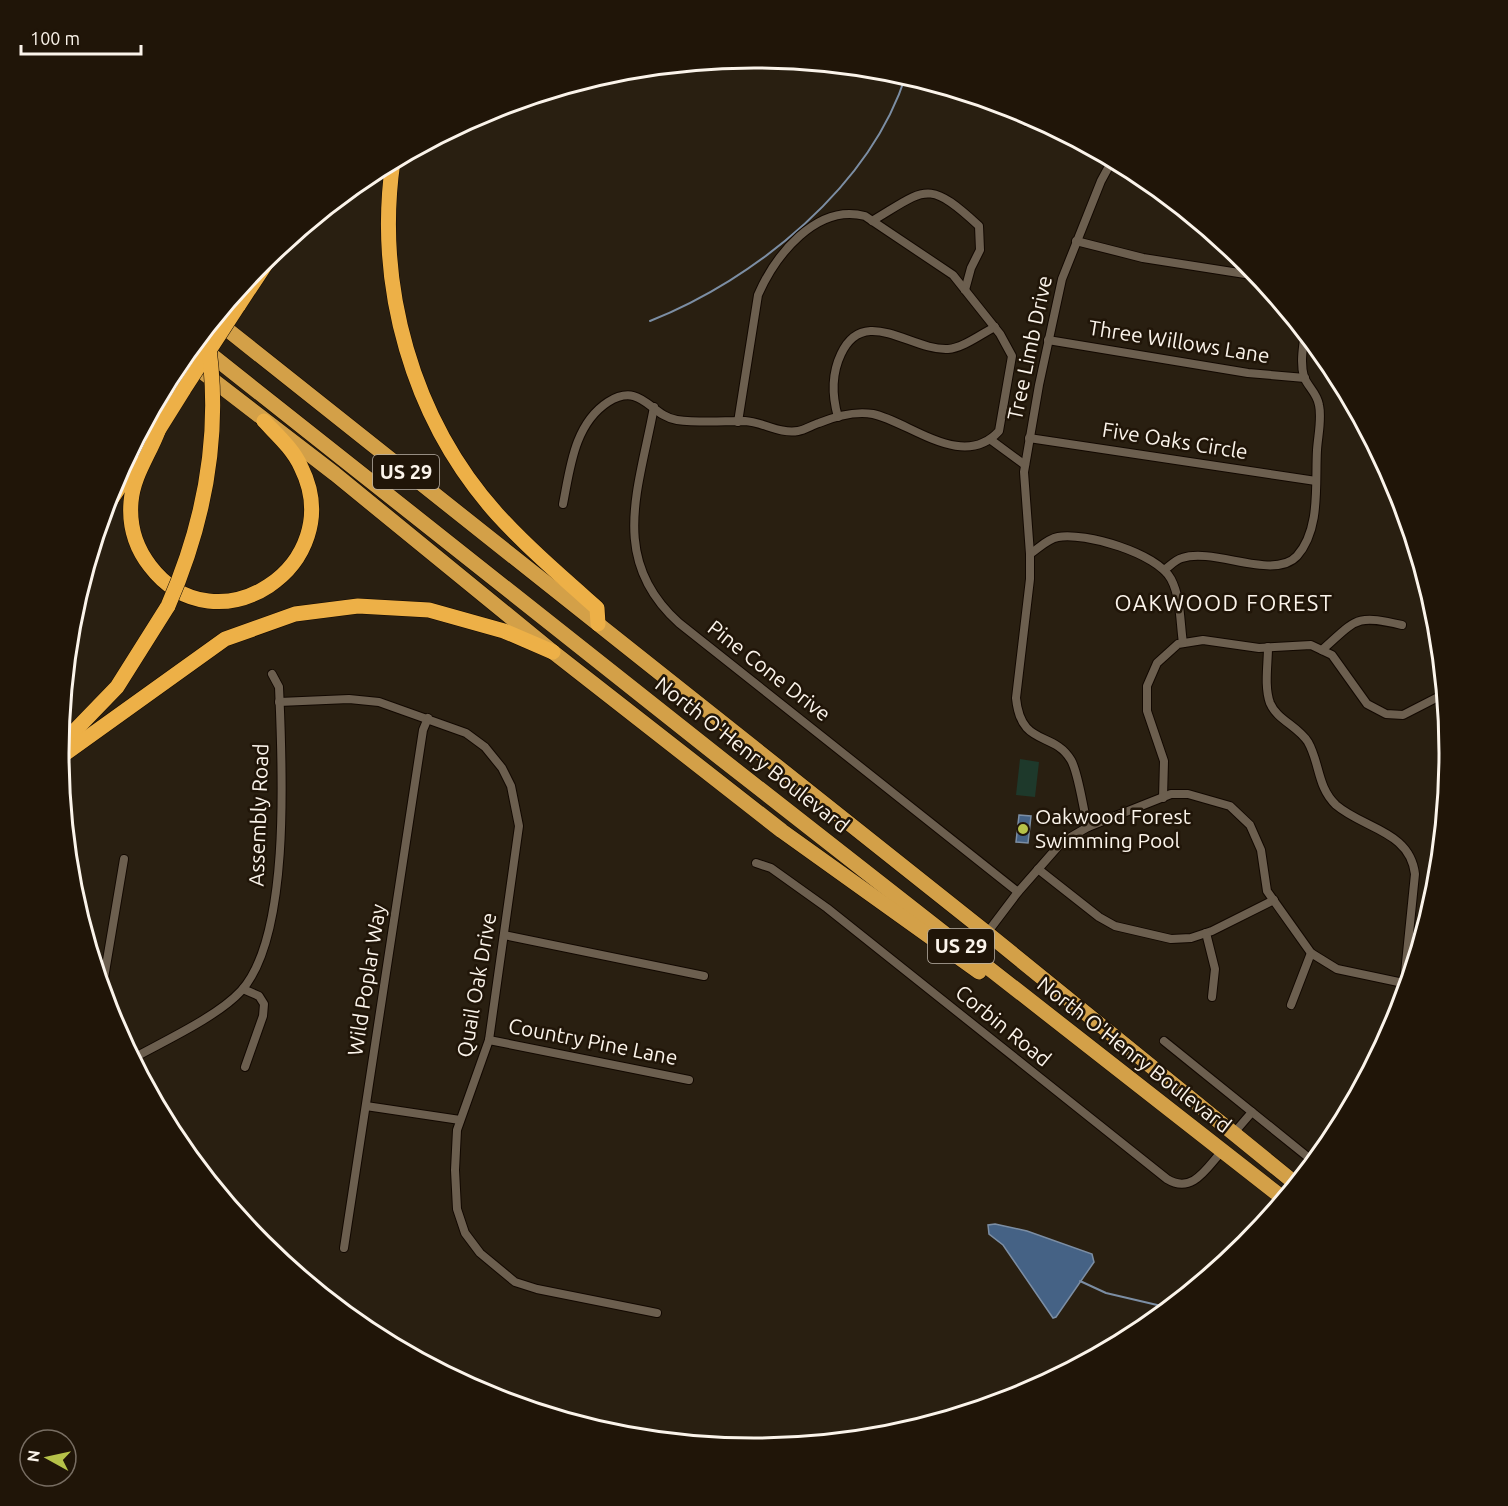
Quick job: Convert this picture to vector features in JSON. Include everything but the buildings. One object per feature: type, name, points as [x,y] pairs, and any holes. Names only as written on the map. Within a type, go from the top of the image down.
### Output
[{"type":"highway","points":[[392,171],[388,221],[391,273],[400,324],[425,400],[448,447],[478,490],[522,540],[597,608],[598,624]]},
{"type":"highway","points":[[128,475],[247,292]]},
{"type":"highway","name":"North O'Henry Boulevard","points":[[220,324],[987,933],[1290,1179]]},
{"type":"highway","points":[[69,735],[117,687],[168,606],[193,542],[208,479],[213,419],[207,340]]},
{"type":"highway","name":"North O'Henry Boulevard","points":[[202,347],[1278,1194]]},
{"type":"highway","points":[[191,363],[335,474],[553,652],[782,831],[1014,998],[1090,1048]]},
{"type":"highway","points":[[158,431],[133,490],[130,514],[134,537],[149,564],[172,586],[193,596],[225,601],[260,592],[281,579],[297,560],[310,527],[310,490],[301,466],[264,421]]},
{"type":"highway","points":[[69,750],[225,639],[295,614],[358,606],[429,609],[486,625],[553,652]]},
{"type":"highway","points":[[1223,1150],[1230,1148],[1239,1151],[1286,1185]]},
{"type":"street","name":"Tree Limb Drive","points":[[1088,827],[1071,761],[1058,746],[1031,733],[1017,711],[1016,698],[1029,594],[1030,554],[1025,505],[1025,465],[1029,438],[1062,279],[1076,241],[1109,167]]},
{"type":"street","points":[[872,221],[922,191],[935,193],[961,209],[979,226],[980,234],[980,250],[971,268],[965,290]]},
{"type":"street","points":[[563,504],[573,452],[588,422],[607,403],[622,396],[639,397],[673,419],[709,424],[738,422],[747,421],[781,431],[800,431],[838,417],[861,412],[884,417],[940,442],[967,446],[991,440],[999,431],[1012,356],[995,327],[953,275],[872,221],[855,214],[832,217],[811,227],[794,240],[764,280],[758,296],[738,422]]},
{"type":"street","points":[[1076,241],[1143,258],[1244,274]]},
{"type":"street","points":[[838,417],[832,395],[837,361],[846,343],[857,333],[872,330],[885,332],[934,348],[951,349],[995,327]]},
{"type":"street","name":"Three Willows Lane","points":[[1048,340],[1248,373],[1305,378]]},
{"type":"street","points":[[1164,570],[1176,560],[1194,555],[1262,564],[1286,564],[1296,556],[1308,538],[1314,512],[1320,406],[1316,394],[1305,378],[1302,357],[1304,344]]},
{"type":"street","name":"Pine Cone Drive","points":[[654,407],[636,507],[633,540],[642,577],[657,601],[679,623],[1018,892]]},
{"type":"street","name":"Five Oaks Circle","points":[[1029,438],[1316,481]]},
{"type":"street","points":[[991,440],[1025,465]]},
{"type":"street","points":[[1030,554],[1052,539],[1070,537],[1127,548],[1154,561],[1164,570],[1176,594],[1183,643]]},
{"type":"street","points":[[1322,650],[1352,623],[1362,618],[1402,625]]},
{"type":"street","points":[[1163,798],[1164,761],[1147,711],[1147,686],[1157,663],[1169,651],[1183,643],[1203,640],[1268,647],[1300,644],[1322,650],[1338,661],[1363,699],[1377,711],[1403,715],[1437,698]]},
{"type":"street","points":[[1268,647],[1270,702],[1277,714],[1307,740],[1319,781],[1327,795],[1346,812],[1402,844],[1413,861],[1415,874],[1408,956]]},
{"type":"street","name":"Assembly Road","points":[[139,1055],[218,1010],[243,989],[255,968],[276,881],[282,813],[278,681],[272,674]]},
{"type":"street","name":"Quail Oak Drive","points":[[279,702],[349,699],[378,702],[466,733],[485,747],[502,768],[511,786],[519,826],[489,1040],[477,1080],[460,1120],[455,1170],[457,1209],[465,1233],[480,1253],[515,1282],[537,1289],[657,1313]]},
{"type":"street","name":"Wild Poplar Way","points":[[345,1248],[423,730],[428,718]]},
{"type":"street","points":[[987,933],[1018,892],[1062,842],[1088,827],[1171,794],[1202,796],[1221,801],[1240,812],[1258,840],[1267,891],[1311,953],[1337,969],[1400,982]]},
{"type":"street","points":[[105,973],[124,859]]},
{"type":"street","name":"Corbin Road","points":[[756,863],[771,868],[827,908],[1173,1183],[1184,1185],[1194,1181],[1223,1150]]},
{"type":"street","points":[[1038,868],[1099,917],[1115,926],[1171,939],[1191,938],[1206,933],[1274,900]]},
{"type":"street","points":[[1206,933],[1215,969],[1212,997]]},
{"type":"street","points":[[504,935],[704,976]]},
{"type":"street","points":[[1291,1005],[1311,953]]},
{"type":"street","points":[[243,989],[259,996],[264,1004],[263,1017],[245,1067]]},
{"type":"street","name":"Country Pine Lane","points":[[489,1040],[689,1080]]},
{"type":"street","points":[[1164,1041],[1308,1157]]},
{"type":"street","points":[[366,1106],[460,1120]]},
{"type":"street","points":[[1233,1134],[1252,1112]]},
{"type":"green space","points":[[1020,759],[1039,762],[1035,797],[1016,795]]},
{"type":"water","name":"Oakwood Forest Swimming Pool","points":[[1019,815],[1031,816],[1028,843],[1016,842]]},
{"type":"water","points":[[995,1224],[1027,1231],[1092,1254],[1094,1262],[1056,1317],[1053,1318],[1003,1245],[989,1234],[988,1225]]},
{"type":"waterway","points":[[650,321],[730,281],[804,224],[837,191],[866,155],[889,116],[902,84]]},
{"type":"waterway","points":[[1080,1281],[1106,1293],[1159,1305]]},
{"type":"place","name":"Oakwood Forest Swimming Pool","points":[[1023,829]]},
{"type":"district","name":"OAKWOOD FOREST","points":[[1224,603]]}]
